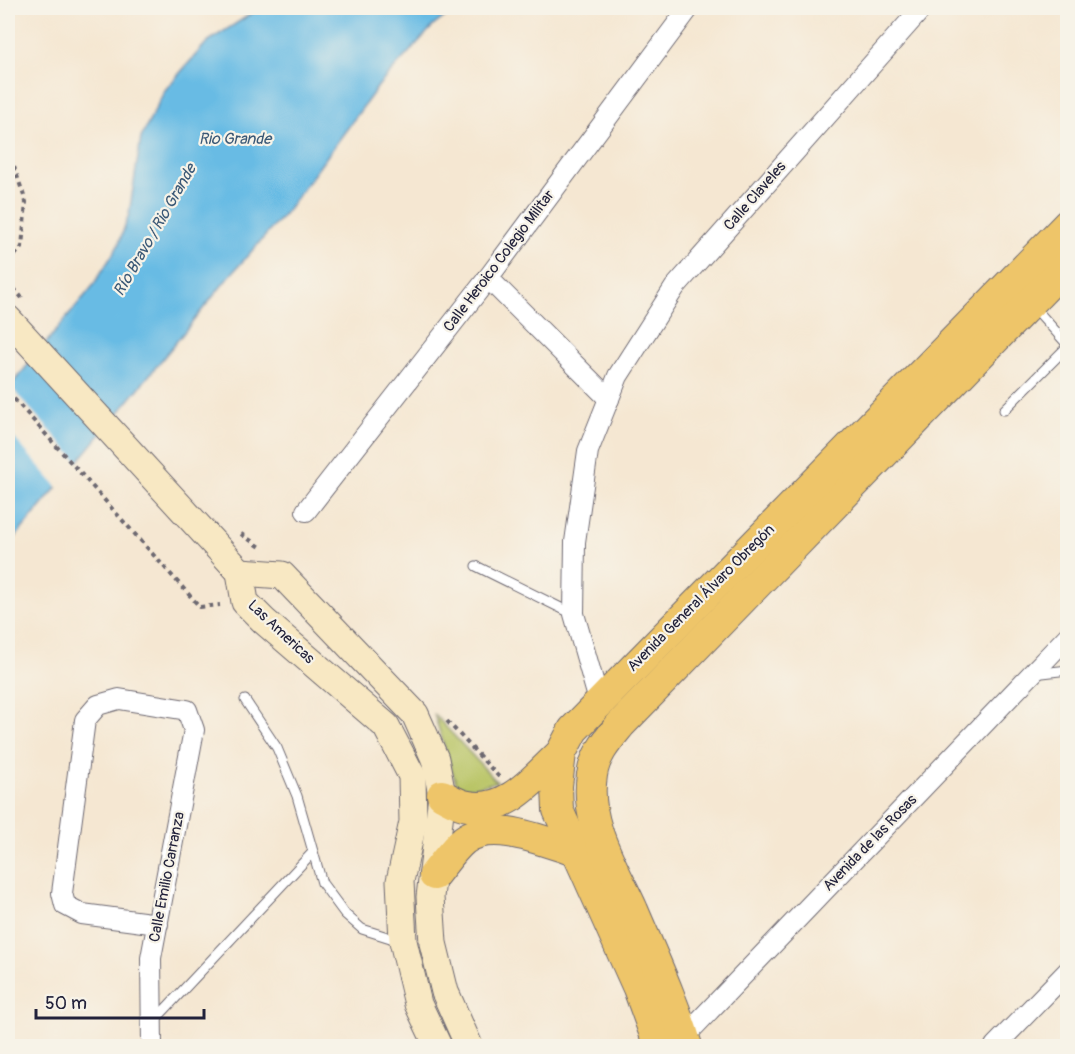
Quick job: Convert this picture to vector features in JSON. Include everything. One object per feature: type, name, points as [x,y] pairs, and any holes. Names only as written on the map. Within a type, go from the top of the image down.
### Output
[{"type":"main road","name":"Avenida General Álvaro Obregón","points":[[675,1044],[665,983],[598,833],[592,800],[592,776],[598,753],[621,724],[909,407],[1068,224]]},
{"type":"main road","name":"Avenida General Álvaro Obregón","points":[[442,795],[466,806],[488,808],[516,795],[567,742],[599,701],[909,407],[1030,302],[1068,264]]},
{"type":"main road","points":[[8,319],[240,572]]},
{"type":"main road","name":"Las Americas","points":[[438,1047],[418,1004],[418,942],[434,875],[442,795],[435,759],[415,714],[282,575],[240,572],[245,602],[386,726],[412,776],[413,822],[400,881],[418,942],[445,992],[469,1047]]},
{"type":"main road","points":[[598,753],[567,742],[557,786],[558,810],[638,988],[675,1044]]},
{"type":"main road","points":[[434,875],[464,839],[482,832],[505,830],[575,851]]},
{"type":"street","name":"Calle Heroico Colegio Militar","points":[[306,511],[488,278],[689,8]]},
{"type":"street","name":"Calle Claveles","points":[[599,701],[574,614],[575,542],[588,451],[618,376],[675,287],[922,8]]},
{"type":"street","points":[[488,278],[609,399]]},
{"type":"street","name":"Avenida de las Rosas","points":[[675,1044],[1068,636]]},
{"type":"street","name":"Calle Emilio Carranza","points":[[152,1047],[151,958],[158,924],[194,730],[187,710],[119,699],[98,705],[85,720],[62,893],[65,905],[82,914],[158,924]]},
{"type":"street","points":[[995,1047],[1068,971]]},
{"type":"lane","points":[[1004,410],[1066,348],[1067,344],[1030,302]]},
{"type":"lane","points":[[476,566],[574,614]]},
{"type":"lane","points":[[1031,674],[1068,670]]},
{"type":"lane","points":[[245,700],[277,748],[297,796],[322,883],[345,914],[362,929],[418,942]]},
{"type":"lane","points":[[152,1023],[313,852]]},
{"type":"path","points":[[8,149],[26,202],[22,247],[8,262]]},
{"type":"path","points":[[8,392],[200,607],[245,602]]},
{"type":"green space","points":[[434,714],[497,782],[470,788],[456,783]]},
{"type":"water","name":"Rio Grande","points":[[260,8],[456,8],[433,26],[379,85],[287,211],[228,278],[8,546],[8,389],[92,287],[118,246],[129,214],[141,138],[165,90],[207,42]]},
{"type":"pier","points":[[8,384],[80,464],[59,489],[8,431]]},
{"type":"water label","name":"Río Bravo / Rio Grande","points":[[155,230]]}]
